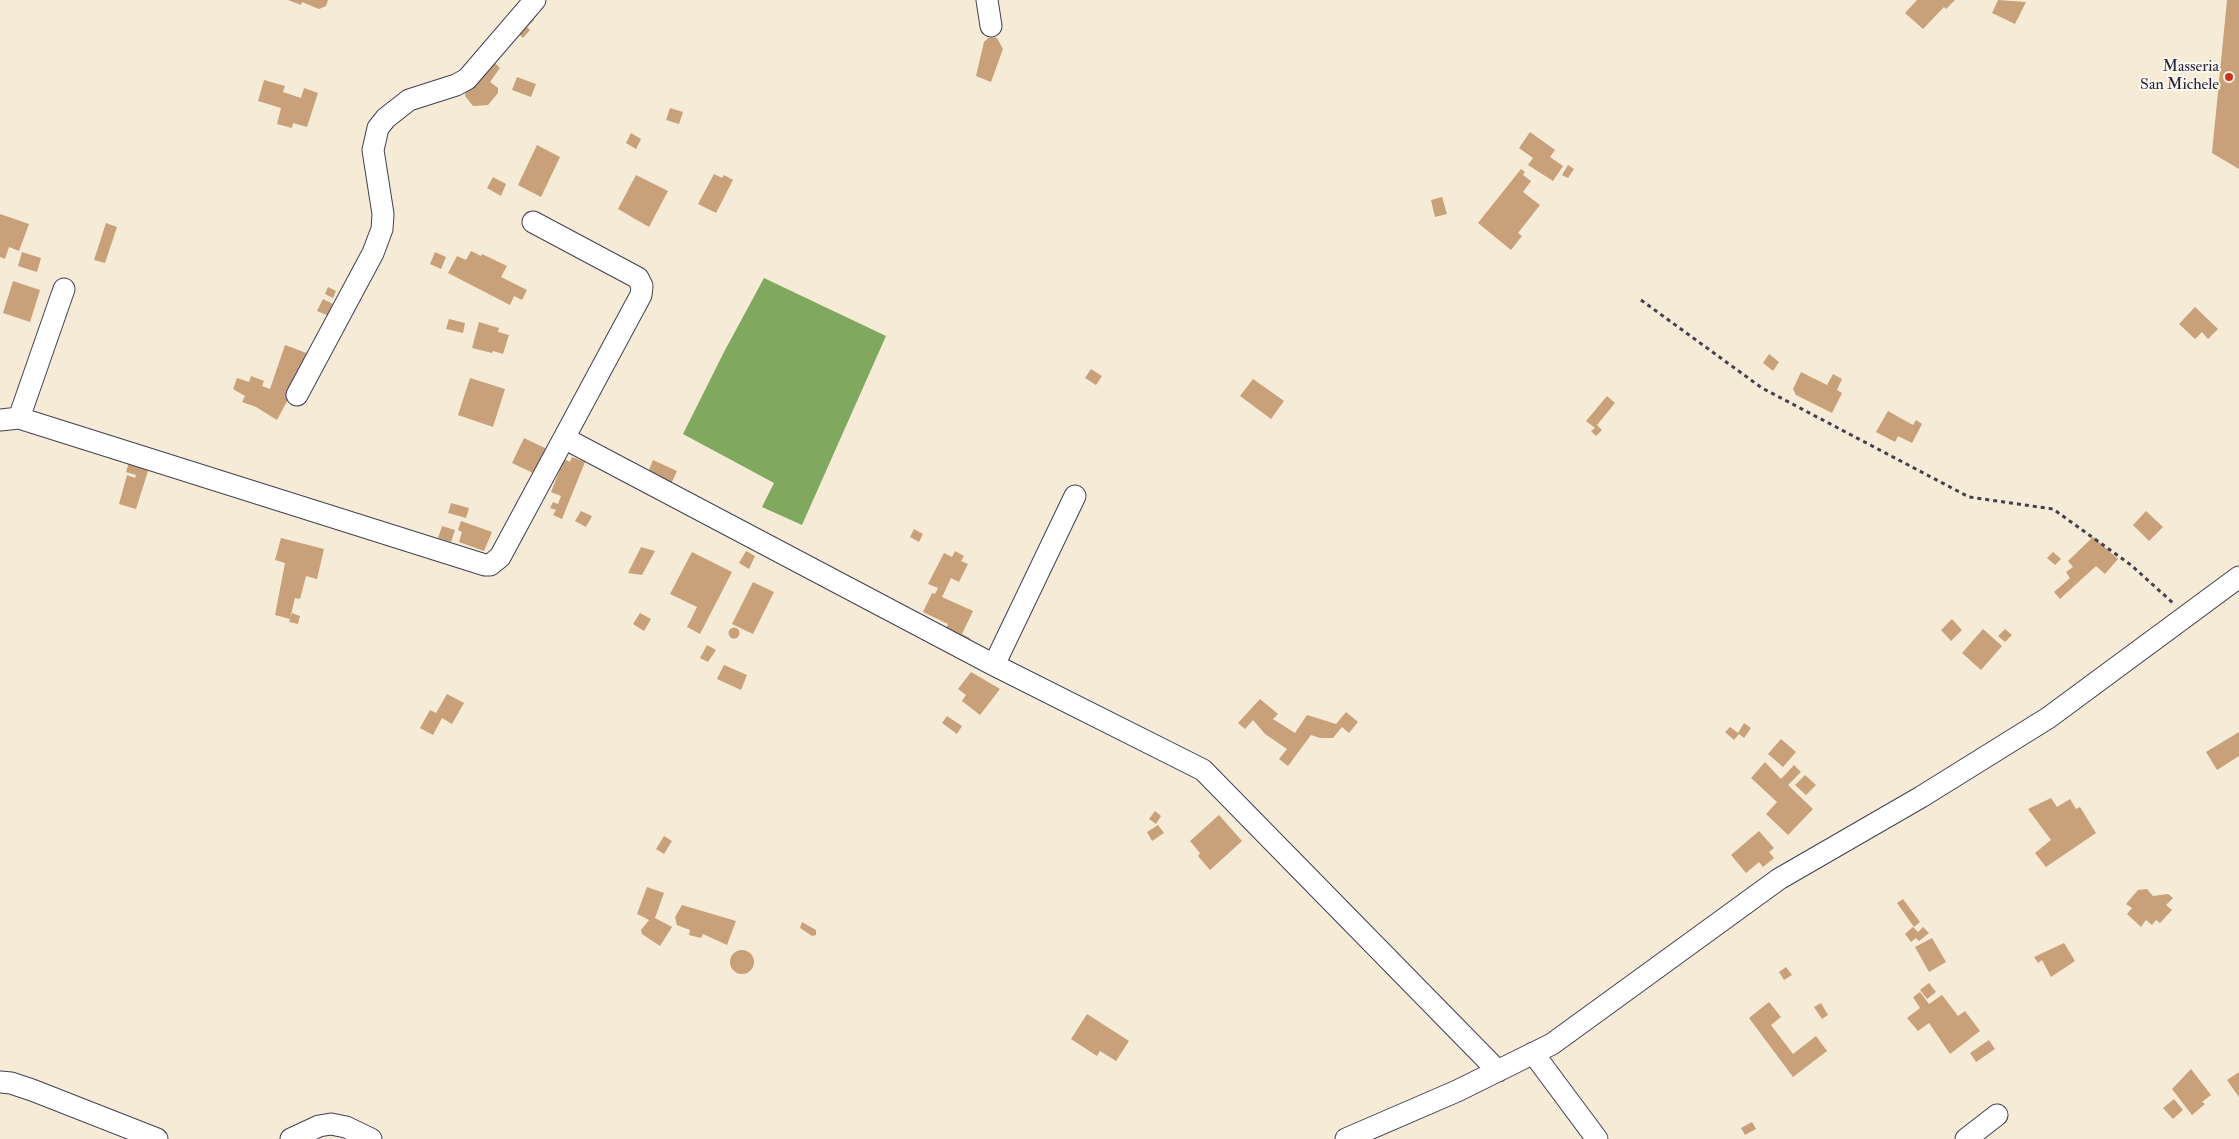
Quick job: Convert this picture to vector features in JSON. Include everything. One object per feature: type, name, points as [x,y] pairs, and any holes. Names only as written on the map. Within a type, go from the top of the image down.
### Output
[{"type":"street","points":[[297,395],[374,253],[382,229],[382,206],[372,150],[378,128],[386,118],[409,100],[456,85],[467,79],[535,0]]},
{"type":"street","points":[[987,0],[992,26]]},
{"type":"street","points":[[64,289],[9,419],[490,565],[500,557],[641,295],[642,286],[638,278],[533,222]]},
{"type":"street","points":[[564,438],[994,665],[1203,770],[1498,1071]]},
{"type":"street","points":[[994,665],[1075,496]]},
{"type":"street","points":[[1346,1139],[1498,1071],[1552,1044],[1779,880],[1922,797],[2048,718],[2239,577]]},
{"type":"street","points":[[1533,1053],[1597,1139]]},
{"type":"street","points":[[0,1082],[32,1090],[156,1139]]},
{"type":"street","points":[[1966,1139],[1997,1115]]},
{"type":"street","points":[[291,1139],[306,1131],[331,1124],[346,1127],[371,1139]]},
{"type":"path","points":[[1641,300],[1762,388],[1969,497],[2054,509],[2131,565],[2187,615]]},
{"type":"green space","points":[[764,278],[886,336],[802,525],[762,507],[774,483],[683,434]]},
{"type":"building","points":[[288,0],[328,0],[326,6],[319,9],[302,2],[301,5]]},
{"type":"building","points":[[1917,0],[1955,0],[1946,9],[1944,7],[1923,29],[1905,13]]},
{"type":"building","points":[[1998,0],[2026,2],[2015,24],[1992,13]]},
{"type":"building","name":"Masseria San Michele","points":[[2227,0],[2239,0],[2239,169],[2212,153]]},
{"type":"building","points":[[529,15],[534,20],[527,27],[530,30],[523,38],[517,32]]},
{"type":"building","points":[[992,37],[997,38],[1003,49],[991,82],[976,76],[984,42]]},
{"type":"building","points":[[492,60],[500,68],[490,82],[498,88],[498,93],[488,105],[473,106],[465,96],[467,86]]},
{"type":"building","points":[[517,77],[536,84],[531,97],[512,90]]},
{"type":"building","points":[[264,80],[285,86],[283,92],[301,98],[304,88],[318,93],[307,127],[293,123],[292,128],[277,124],[281,108],[258,101]]},
{"type":"building","points":[[670,108],[683,112],[679,124],[666,120]]},
{"type":"building","points":[[1530,132],[1555,150],[1550,157],[1563,166],[1553,181],[1528,165],[1533,158],[1519,148]]},
{"type":"building","points":[[631,133],[641,139],[636,149],[626,143]]},
{"type":"building","points":[[537,145],[560,157],[541,197],[518,185]]},
{"type":"building","points":[[1568,165],[1574,169],[1568,178],[1562,175]]},
{"type":"building","points":[[1521,169],[1525,172],[1523,175],[1531,181],[1523,192],[1540,205],[1518,233],[1522,236],[1511,250],[1478,223]]},
{"type":"building","points":[[714,174],[722,178],[724,175],[733,180],[716,213],[698,204]]},
{"type":"building","points":[[636,175],[668,191],[649,227],[618,209]]},
{"type":"building","points":[[493,177],[506,184],[501,196],[487,188]]},
{"type":"building","points":[[1442,197],[1447,214],[1435,217],[1431,200]]},
{"type":"building","points":[[0,214],[29,224],[19,251],[9,247],[5,259],[0,257]]},
{"type":"building","points":[[106,223],[117,227],[105,263],[94,260]]},
{"type":"building","points":[[471,251],[507,266],[501,277],[527,290],[522,300],[514,296],[510,305],[448,273],[457,256],[466,260]]},
{"type":"building","points":[[22,252],[41,258],[37,272],[18,266]]},
{"type":"building","points":[[435,252],[446,257],[441,269],[430,264]]},
{"type":"building","points":[[13,281],[40,290],[30,322],[3,313]]},
{"type":"building","points":[[328,287],[336,291],[333,298],[325,294]]},
{"type":"building","points":[[323,299],[333,304],[331,308],[337,311],[334,318],[317,311]]},
{"type":"building","points":[[2195,307],[2218,329],[2208,339],[2202,332],[2195,339],[2179,324]]},
{"type":"building","points":[[449,319],[465,323],[463,333],[446,329]]},
{"type":"building","points":[[479,322],[499,328],[498,332],[509,335],[503,354],[472,348]]},
{"type":"building","points":[[285,345],[312,355],[277,420],[256,407],[242,402],[245,396],[233,389],[237,378],[249,382],[251,376],[264,381],[262,386],[270,389]]},
{"type":"building","points":[[1769,354],[1779,362],[1773,371],[1763,363]]},
{"type":"building","points":[[1091,369],[1102,376],[1096,385],[1085,378]]},
{"type":"building","points":[[1801,372],[1827,385],[1833,374],[1842,379],[1837,390],[1842,393],[1832,413],[1796,395],[1793,389]]},
{"type":"building","points":[[470,378],[505,389],[493,427],[458,415]]},
{"type":"building","points":[[1253,379],[1284,401],[1271,419],[1240,396]]},
{"type":"building","points":[[1607,396],[1615,403],[1597,425],[1602,430],[1596,436],[1591,431],[1595,428],[1586,421]]},
{"type":"building","points":[[1888,411],[1913,425],[1916,420],[1922,424],[1912,443],[1898,436],[1895,442],[1876,432]]},
{"type":"building","points":[[524,438],[549,450],[537,475],[512,463]]},
{"type":"building","points":[[572,457],[585,462],[562,519],[553,515],[556,510],[550,508],[553,502],[558,504],[561,496],[551,492],[564,459],[570,462]]},
{"type":"building","points":[[653,460],[677,471],[671,484],[647,475]]},
{"type":"building","points":[[129,462],[149,468],[136,509],[119,504],[127,475],[135,478],[136,475],[126,472]]},
{"type":"building","points":[[451,503],[469,508],[466,518],[448,513]]},
{"type":"building","points":[[581,511],[592,516],[586,527],[575,521]]},
{"type":"building","points":[[2146,511],[2163,527],[2149,541],[2133,525]]},
{"type":"building","points":[[461,521],[492,532],[484,551],[459,542],[462,532],[458,530]]},
{"type":"building","points":[[442,526],[455,530],[451,542],[438,538]]},
{"type":"building","points":[[914,529],[923,534],[919,542],[910,537]]},
{"type":"building","points":[[2093,537],[2118,559],[2105,574],[2096,566],[2060,599],[2054,592],[2070,578],[2066,572],[2073,567],[2068,561]]},
{"type":"building","points":[[281,538],[324,549],[317,579],[306,576],[300,599],[295,598],[290,619],[275,615],[285,563],[275,560]]},
{"type":"building","points":[[641,547],[655,551],[642,575],[628,573]]},
{"type":"building","points":[[746,551],[755,556],[749,569],[739,563]]},
{"type":"building","points":[[955,551],[964,556],[961,561],[968,564],[959,582],[951,578],[942,597],[973,611],[962,634],[970,638],[968,644],[944,633],[948,624],[923,612],[932,593],[935,594],[938,588],[928,584],[944,553],[952,557]]},
{"type":"building","points":[[692,552],[732,572],[700,634],[687,627],[697,607],[670,594]]},
{"type":"building","points":[[2053,552],[2061,559],[2055,565],[2047,558]]},
{"type":"building","points":[[753,582],[774,592],[753,634],[732,624]]},
{"type":"building","points":[[292,613],[300,616],[298,624],[289,622]]},
{"type":"building","points":[[640,613],[651,619],[644,631],[633,624]]},
{"type":"building","points":[[1952,619],[1962,630],[1951,641],[1941,630]]},
{"type":"building","points":[[732,628],[736,628],[739,633],[738,637],[732,638],[729,635],[729,631]]},
{"type":"building","points":[[1983,629],[2002,646],[1981,670],[1962,653]]},
{"type":"building","points":[[2005,629],[2012,635],[2005,642],[1998,636]]},
{"type":"building","points":[[707,645],[716,650],[708,662],[700,658]]},
{"type":"building","points":[[724,665],[747,675],[741,690],[717,679]]},
{"type":"building","points":[[971,672],[1000,689],[980,715],[962,701],[966,695],[958,689]]},
{"type":"building","points":[[447,694],[464,703],[452,724],[442,718],[433,735],[420,728],[430,710],[436,713]]},
{"type":"building","points":[[1260,699],[1278,714],[1273,719],[1295,733],[1307,715],[1336,724],[1346,712],[1358,722],[1349,733],[1342,727],[1333,738],[1320,738],[1311,735],[1288,766],[1279,759],[1287,749],[1265,734],[1253,720],[1245,729],[1238,723]]},
{"type":"building","points":[[947,716],[962,726],[957,734],[942,723]]},
{"type":"building","points":[[1744,723],[1751,728],[1744,738],[1739,734],[1734,740],[1725,732],[1730,727],[1738,733]]},
{"type":"building","points":[[2239,732],[2239,756],[2217,770],[2206,752]]},
{"type":"building","points":[[1781,739],[1796,752],[1783,767],[1768,754]]},
{"type":"building","points":[[1765,762],[1781,779],[1794,765],[1801,772],[1788,785],[1813,809],[1788,835],[1766,814],[1777,802],[1751,778]]},
{"type":"building","points":[[1805,775],[1816,785],[1806,795],[1795,785]]},
{"type":"building","points":[[2051,798],[2057,807],[2070,799],[2076,809],[2080,807],[2096,833],[2046,867],[2035,853],[2051,840],[2028,809]]},
{"type":"building","points":[[1155,811],[1161,816],[1156,824],[1149,819]]},
{"type":"building","points":[[1219,815],[1242,841],[1210,870],[1198,856],[1200,853],[1190,841]]},
{"type":"building","points":[[1158,825],[1164,833],[1152,841],[1147,832]]},
{"type":"building","points":[[1759,831],[1774,848],[1769,852],[1774,858],[1763,867],[1759,862],[1746,873],[1731,855]]},
{"type":"building","points":[[664,836],[672,841],[664,854],[656,849]]},
{"type":"building","points":[[647,887],[664,893],[655,918],[672,927],[660,946],[642,934],[641,930],[649,920],[637,914]]},
{"type":"building","points":[[2147,889],[2153,896],[2168,894],[2173,898],[2166,905],[2172,910],[2160,923],[2156,920],[2152,925],[2146,920],[2141,927],[2127,914],[2132,908],[2126,904],[2138,890]]},
{"type":"building","points":[[1903,899],[1920,922],[1914,927],[1897,903]]},
{"type":"building","points":[[682,905],[736,921],[727,945],[703,934],[701,938],[689,935],[690,930],[677,925],[675,917]]},
{"type":"building","points":[[802,922],[816,930],[816,935],[812,936],[800,928]]},
{"type":"building","points":[[1913,927],[1918,932],[1923,927],[1929,933],[1919,941],[1916,938],[1911,942],[1905,934]]},
{"type":"building","points":[[1932,938],[1946,962],[1929,972],[1915,947]]},
{"type":"building","points":[[2064,943],[2075,961],[2051,977],[2042,960],[2038,963],[2034,957]]},
{"type":"building","points":[[742,950],[751,953],[754,962],[751,971],[742,974],[733,971],[730,962],[733,953]]},
{"type":"building","points":[[1786,967],[1792,975],[1784,980],[1779,972]]},
{"type":"building","points":[[1929,983],[1936,992],[1927,999],[1920,990]]},
{"type":"building","points":[[1920,992],[1929,1004],[1942,995],[1958,1016],[1965,1011],[1980,1031],[1950,1054],[1929,1023],[1918,1031],[1907,1018],[1920,1008],[1913,997]]},
{"type":"building","points":[[1769,1002],[1781,1017],[1771,1025],[1793,1054],[1816,1036],[1827,1051],[1793,1077],[1749,1018]]},
{"type":"building","points":[[1821,1003],[1828,1015],[1822,1019],[1814,1007]]},
{"type":"building","points":[[1087,1014],[1129,1041],[1116,1061],[1100,1051],[1097,1056],[1071,1039]]},
{"type":"building","points":[[1989,1040],[1995,1049],[1976,1062],[1970,1053]]},
{"type":"building","points":[[2191,1069],[2211,1095],[2202,1102],[2205,1104],[2192,1115],[2172,1089]]},
{"type":"building","points":[[2239,1072],[2239,1097],[2227,1080]]},
{"type":"building","points":[[2174,1099],[2183,1110],[2173,1119],[2163,1108]]},
{"type":"building","points":[[1752,1122],[1756,1129],[1745,1135],[1741,1128]]},
{"type":"place","name":"Masseria San Michele","points":[[2229,77]]}]
